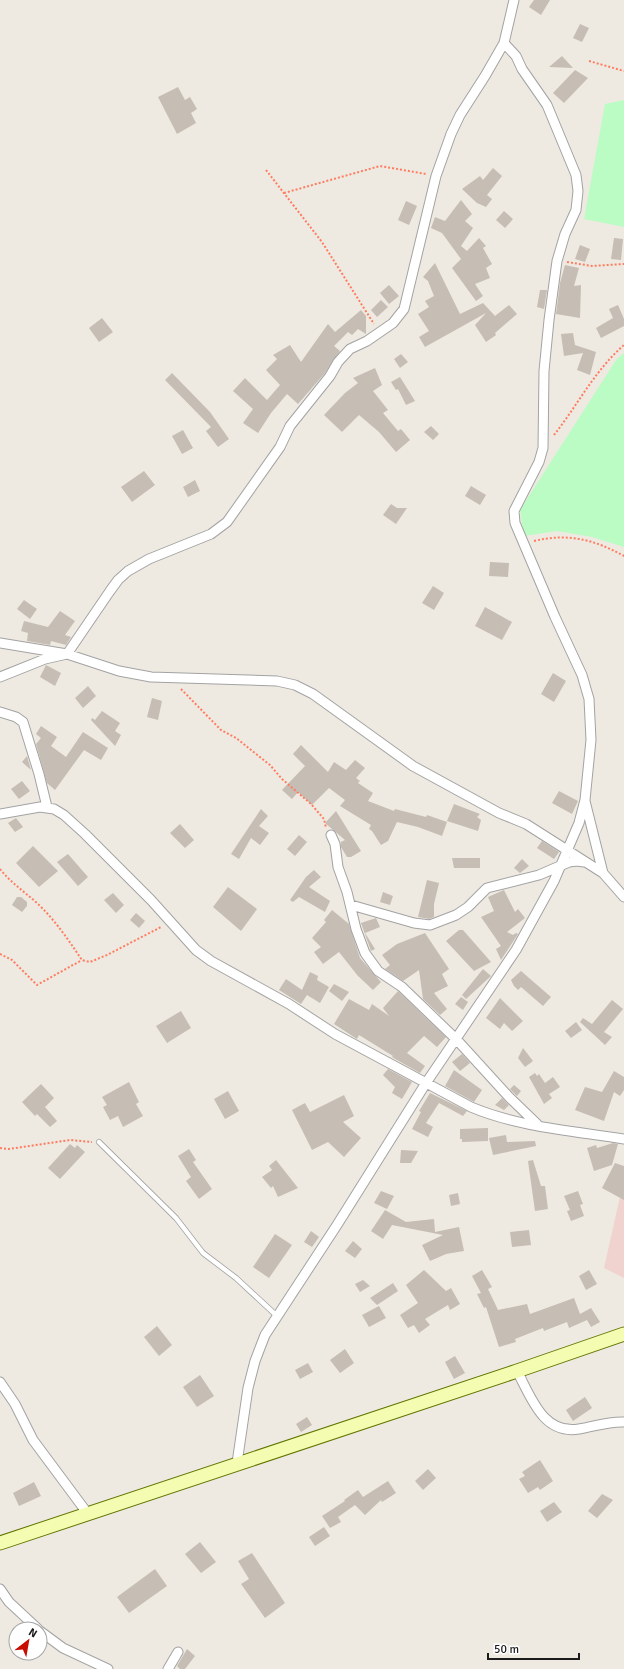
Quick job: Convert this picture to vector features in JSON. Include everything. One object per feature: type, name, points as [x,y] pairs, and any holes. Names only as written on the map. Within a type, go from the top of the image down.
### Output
[{"type":"street","points":[[0,677],[45,659],[67,654],[118,580],[128,571],[149,559],[211,534],[227,522],[280,448],[290,426],[330,376],[338,362],[350,350],[367,341],[393,323],[404,309],[436,176],[460,115],[504,43],[514,0]]},
{"type":"street","points":[[237,1463],[248,1388],[255,1361],[265,1335],[337,1226],[426,1084],[457,1040],[516,950],[560,868],[579,823],[585,800],[591,740],[589,699],[582,675],[555,617],[525,543],[515,523],[514,511],[539,462],[543,448],[545,347],[557,261],[565,234],[576,210],[578,191],[576,174],[547,105],[522,69],[516,56],[504,43]]},
{"type":"street","points":[[0,643],[67,654],[119,671],[151,677],[277,681],[295,685],[331,706],[413,766],[500,813],[526,824],[603,873],[624,897]]},
{"type":"street","points":[[0,712],[16,717],[23,722],[39,774],[47,808]]},
{"type":"street","points":[[585,800],[603,873]]},
{"type":"street","points":[[0,814],[23,809],[54,809],[74,823],[169,920],[196,950],[211,961],[289,1004],[336,1034],[426,1084],[487,1114],[538,1125],[624,1140]]},
{"type":"street","points":[[330,835],[335,844],[338,868],[365,953],[378,971],[402,987],[457,1040],[509,1097],[538,1125]]},
{"type":"street","points":[[351,905],[414,923],[430,925],[456,915],[468,907],[487,888],[539,875],[560,868],[569,862],[577,861],[589,864]]},
{"type":"street","points":[[0,1543],[237,1463],[517,1372],[624,1334]]},
{"type":"street","points":[[517,1372],[541,1416],[551,1425],[564,1429],[576,1430],[624,1422]]},
{"type":"street","points":[[0,1382],[15,1404],[33,1440],[88,1514]]},
{"type":"street","points":[[0,1590],[9,1602],[29,1621]]},
{"type":"street","points":[[48,1637],[63,1648],[108,1669]]},
{"type":"street","points":[[168,1669],[178,1652]]},
{"type":"lane","points":[[99,1142],[176,1218],[203,1253],[236,1278],[277,1316]]},
{"type":"path","points":[[589,61],[624,72]]},
{"type":"path","points":[[284,193],[380,166],[436,176]]},
{"type":"path","points":[[266,170],[322,242],[379,332]]},
{"type":"path","points":[[557,261],[592,266],[624,264]]},
{"type":"path","points":[[543,448],[564,422],[576,401],[616,352],[624,345]]},
{"type":"path","points":[[525,543],[552,536],[575,538],[606,546],[624,556]]},
{"type":"path","points":[[170,678],[221,730],[236,738],[270,766],[310,804],[324,819],[324,825],[330,835]]},
{"type":"path","points":[[0,869],[11,883],[19,887],[54,921],[82,960],[90,962],[107,955],[160,928],[169,920]]},
{"type":"path","points":[[0,954],[12,960],[37,986],[82,960]]},
{"type":"path","points":[[0,1148],[9,1149],[70,1140],[99,1142]]},
{"type":"shaded area","points":[[624,1179],[624,1278],[604,1268]]},
{"type":"green space","points":[[624,100],[624,227],[584,219],[605,104]]},
{"type":"green space","points":[[624,353],[624,547],[592,537],[557,531],[524,536],[520,510],[616,360]]},
{"type":"building","points":[[534,0],[550,0],[541,15],[529,7]]},
{"type":"building","points":[[580,24],[589,28],[582,42],[573,38]]},
{"type":"building","points":[[562,56],[573,68],[549,67]]},
{"type":"building","points":[[575,70],[588,78],[564,103],[553,93]]},
{"type":"building","points":[[178,87],[185,100],[190,97],[197,109],[191,113],[196,123],[177,134],[158,97]]},
{"type":"building","points":[[493,168],[502,176],[487,195],[492,199],[486,207],[477,203],[462,189],[480,176],[483,180]]},
{"type":"building","points":[[461,200],[472,214],[465,221],[473,228],[461,246],[467,251],[479,238],[486,246],[483,248],[492,264],[486,268],[490,278],[475,284],[483,296],[476,301],[452,268],[461,259],[442,233],[431,228],[435,217],[445,221]]},
{"type":"building","points":[[406,201],[417,206],[409,225],[398,220]]},
{"type":"building","points":[[504,211],[513,219],[505,228],[496,220]]},
{"type":"building","points":[[614,238],[623,239],[621,260],[611,259]]},
{"type":"building","points":[[580,245],[590,249],[585,262],[575,259]]},
{"type":"building","points":[[435,263],[460,314],[483,303],[495,316],[509,305],[517,314],[495,333],[496,335],[486,342],[475,325],[486,313],[425,347],[419,337],[429,331],[418,314],[429,307],[425,301],[434,296],[428,281],[423,277]]},
{"type":"building","points":[[565,265],[579,268],[574,286],[581,285],[580,318],[556,314],[560,283]]},
{"type":"building","points":[[389,285],[399,296],[389,304],[380,293]]},
{"type":"building","points":[[540,290],[547,290],[544,309],[537,307]]},
{"type":"building","points":[[381,300],[388,307],[377,317],[371,310]]},
{"type":"building","points":[[618,305],[624,319],[624,326],[601,338],[596,328],[613,318],[609,309]]},
{"type":"building","points":[[361,310],[366,316],[366,334],[358,329],[352,335],[348,332],[334,346],[340,351],[325,373],[298,404],[287,394],[271,413],[258,433],[243,423],[253,409],[233,391],[245,378],[267,400],[280,385],[266,370],[277,359],[273,355],[290,345],[301,362],[328,324],[335,332]]},
{"type":"building","points":[[102,318],[113,332],[99,342],[89,328]]},
{"type":"building","points":[[573,333],[575,345],[596,352],[590,375],[577,370],[583,353],[564,356],[561,334]]},
{"type":"building","points":[[401,354],[408,362],[400,368],[394,359]]},
{"type":"building","points":[[375,368],[382,385],[373,391],[388,410],[383,413],[398,431],[401,429],[410,440],[396,452],[379,432],[359,415],[342,432],[324,415],[345,393],[358,383],[353,378]]},
{"type":"building","points":[[172,373],[210,412],[229,439],[218,447],[206,431],[211,427],[165,380]]},
{"type":"building","points":[[400,377],[415,401],[406,405],[398,389],[396,390],[391,382]]},
{"type":"building","points":[[431,426],[439,434],[433,440],[424,432]]},
{"type":"building","points":[[183,430],[193,448],[182,454],[172,436]]},
{"type":"building","points":[[144,471],[155,485],[132,502],[121,487]]},
{"type":"building","points":[[195,480],[200,491],[188,497],[183,487]]},
{"type":"building","points":[[471,486],[486,495],[480,505],[465,496]]},
{"type":"building","points":[[391,504],[397,508],[407,508],[396,524],[383,515]]},
{"type":"building","points":[[490,562],[509,563],[508,577],[489,576]]},
{"type":"building","points":[[433,586],[444,593],[434,610],[422,603]]},
{"type":"building","points":[[24,600],[37,609],[30,619],[17,609]]},
{"type":"building","points":[[485,607],[512,622],[502,640],[475,626]]},
{"type":"building","points":[[60,611],[75,621],[65,635],[71,637],[66,645],[51,641],[50,645],[27,641],[28,633],[21,631],[24,621],[48,627]]},
{"type":"building","points":[[46,665],[61,673],[55,686],[40,677]]},
{"type":"building","points":[[553,673],[566,681],[554,702],[541,694]]},
{"type":"building","points":[[88,686],[96,696],[83,708],[75,698]]},
{"type":"building","points":[[152,698],[162,701],[158,720],[147,717]]},
{"type":"building","points":[[102,711],[120,723],[115,731],[121,735],[115,746],[91,720],[92,718],[95,720]]},
{"type":"building","points":[[41,726],[57,737],[51,746],[66,757],[83,732],[108,748],[101,760],[84,750],[55,790],[47,783],[36,744],[41,738],[36,734]]},
{"type":"building","points":[[301,745],[328,772],[334,762],[346,770],[355,760],[365,768],[356,778],[360,781],[358,783],[373,793],[368,801],[394,811],[395,809],[426,817],[427,815],[447,822],[442,836],[418,827],[397,822],[388,841],[381,845],[369,829],[371,825],[340,806],[345,800],[329,788],[312,805],[298,792],[292,799],[282,790],[305,766],[293,754]]},
{"type":"building","points":[[27,756],[31,770],[22,762]]},
{"type":"building","points":[[22,781],[30,791],[19,799],[11,789]]},
{"type":"building","points":[[559,791],[578,801],[572,814],[552,803]]},
{"type":"building","points":[[454,804],[480,814],[477,817],[481,820],[478,831],[447,821]]},
{"type":"building","points":[[261,809],[268,816],[259,826],[269,833],[260,845],[251,838],[239,859],[231,854]]},
{"type":"building","points":[[336,811],[361,851],[351,857],[347,857],[341,847],[341,842],[345,840],[325,823]]},
{"type":"building","points":[[16,818],[23,827],[15,832],[8,823]]},
{"type":"building","points":[[180,824],[194,840],[185,848],[170,833]]},
{"type":"building","points":[[299,835],[307,842],[295,856],[287,849]]},
{"type":"building","points":[[542,841],[559,852],[554,859],[537,848]]},
{"type":"building","points":[[33,846],[58,871],[39,887],[16,863]]},
{"type":"building","points":[[68,854],[88,877],[78,886],[57,862]]},
{"type":"building","points":[[452,858],[480,858],[480,868],[454,868]]},
{"type":"building","points":[[522,859],[529,866],[520,873],[514,868]]},
{"type":"building","points":[[314,870],[321,877],[309,887],[330,901],[325,912],[299,897],[293,902],[290,900],[306,877]]},
{"type":"building","points":[[427,880],[439,883],[434,904],[434,917],[429,919],[418,917]]},
{"type":"building","points":[[228,887],[257,909],[241,931],[213,907]]},
{"type":"building","points":[[504,890],[515,912],[518,909],[525,918],[507,932],[513,935],[516,933],[518,934],[501,960],[496,949],[501,946],[481,917],[494,911],[488,897]]},
{"type":"building","points":[[383,892],[393,896],[390,905],[380,902]]},
{"type":"building","points":[[113,893],[124,905],[116,913],[104,900]]},
{"type":"building","points":[[17,897],[21,897],[27,902],[27,906],[22,912],[12,905]]},
{"type":"building","points":[[332,910],[349,924],[360,958],[381,982],[373,990],[358,976],[339,952],[323,964],[314,952],[321,947],[312,938],[326,922],[324,920]]},
{"type":"building","points":[[136,913],[145,921],[139,928],[130,920]]},
{"type":"building","points":[[376,918],[380,927],[365,933],[375,949],[371,951],[361,923]]},
{"type":"building","points":[[459,930],[463,930],[491,962],[474,971],[446,941]]},
{"type":"building","points":[[425,933],[449,969],[442,974],[448,986],[434,993],[447,1009],[440,1015],[423,999],[419,970],[403,981],[385,969],[390,965],[382,955],[397,944]]},
{"type":"building","points":[[483,969],[491,976],[466,999],[462,995]]},
{"type":"building","points":[[521,971],[551,997],[543,1006],[521,987],[518,990],[514,986],[511,980]]},
{"type":"building","points":[[310,972],[318,976],[317,980],[329,987],[320,1003],[307,995],[301,1004],[279,990],[286,979],[302,990]]},
{"type":"building","points":[[334,984],[349,992],[342,1001],[329,991]]},
{"type":"building","points":[[398,991],[446,1037],[437,1047],[424,1036],[407,1053],[425,1066],[420,1073],[392,1057],[393,1056],[359,1035],[357,1039],[334,1024],[349,999],[369,1010],[372,1004],[389,1016],[383,1008]]},
{"type":"building","points":[[461,997],[468,1002],[463,1010],[455,1004]]},
{"type":"building","points":[[500,998],[523,1021],[512,1031],[504,1023],[500,1029],[486,1018]]},
{"type":"building","points":[[612,1000],[623,1009],[604,1032],[612,1037],[605,1045],[580,1022],[583,1018],[592,1024]]},
{"type":"building","points":[[181,1011],[191,1028],[167,1043],[156,1026]]},
{"type":"building","points":[[576,1022],[582,1030],[571,1038],[565,1031]]},
{"type":"building","points":[[523,1048],[533,1061],[525,1067],[518,1058]]},
{"type":"building","points":[[462,1054],[470,1063],[460,1071],[452,1062]]},
{"type":"building","points":[[388,1069],[412,1082],[402,1099],[392,1093],[395,1087],[383,1075]]},
{"type":"building","points":[[454,1070],[482,1090],[474,1102],[445,1086]]},
{"type":"building","points":[[614,1071],[624,1077],[624,1090],[620,1096],[614,1092],[604,1121],[575,1110],[585,1087],[602,1092]]},
{"type":"building","points":[[535,1073],[537,1076],[539,1074],[545,1083],[553,1077],[560,1087],[549,1094],[552,1098],[544,1104],[529,1077]]},
{"type":"building","points":[[129,1082],[139,1102],[136,1104],[143,1116],[123,1127],[118,1116],[110,1120],[103,1107],[107,1105],[102,1097]]},
{"type":"building","points":[[41,1084],[54,1098],[45,1107],[57,1121],[50,1127],[37,1114],[35,1116],[22,1102]]},
{"type":"building","points":[[514,1085],[521,1091],[517,1096],[510,1089]]},
{"type":"building","points":[[228,1091],[239,1111],[225,1119],[214,1099]]},
{"type":"building","points":[[430,1093],[467,1111],[463,1116],[439,1103],[426,1123],[433,1127],[428,1137],[412,1129],[421,1112],[419,1111]]},
{"type":"building","points":[[344,1095],[354,1116],[343,1122],[361,1138],[344,1157],[328,1142],[312,1150],[292,1110],[305,1103],[310,1112]]},
{"type":"building","points":[[502,1098],[509,1105],[504,1110],[495,1105]]},
{"type":"building","points":[[488,1128],[488,1141],[462,1142],[462,1139],[460,1139],[460,1129]]},
{"type":"building","points":[[506,1135],[507,1142],[535,1141],[536,1146],[493,1155],[489,1138]]},
{"type":"building","points":[[613,1143],[618,1144],[612,1165],[594,1171],[587,1148],[596,1145],[597,1148]]},
{"type":"building","points":[[70,1144],[75,1148],[77,1145],[85,1152],[60,1179],[48,1168]]},
{"type":"building","points":[[189,1149],[196,1160],[193,1162],[212,1189],[199,1199],[186,1181],[191,1177],[178,1156]]},
{"type":"building","points":[[401,1150],[418,1151],[411,1163],[400,1163]]},
{"type":"building","points":[[276,1160],[298,1188],[278,1197],[273,1186],[271,1188],[262,1177],[272,1170],[269,1166]]},
{"type":"building","points":[[533,1160],[541,1186],[545,1186],[548,1209],[535,1211],[528,1161]]},
{"type":"building","points":[[615,1163],[624,1166],[624,1200],[602,1188]]},
{"type":"building","points":[[381,1191],[394,1196],[387,1209],[374,1203]]},
{"type":"building","points":[[578,1191],[583,1204],[580,1205],[584,1216],[571,1221],[567,1211],[570,1210],[564,1196]]},
{"type":"building","points":[[458,1193],[460,1204],[451,1206],[449,1195]]},
{"type":"building","points":[[385,1210],[406,1222],[434,1219],[435,1232],[459,1227],[464,1251],[446,1254],[430,1261],[422,1245],[443,1235],[392,1225],[383,1239],[371,1231]]},
{"type":"building","points":[[529,1230],[531,1245],[512,1247],[510,1232]]},
{"type":"building","points":[[311,1231],[319,1237],[312,1247],[304,1242]]},
{"type":"building","points":[[275,1234],[292,1245],[269,1278],[253,1267]]},
{"type":"building","points":[[353,1241],[362,1249],[355,1258],[345,1251]]},
{"type":"building","points":[[424,1270],[446,1291],[451,1288],[460,1304],[450,1310],[448,1305],[425,1319],[430,1325],[419,1333],[414,1325],[408,1328],[400,1315],[418,1303],[406,1285]]},
{"type":"building","points":[[482,1270],[492,1287],[488,1289],[498,1310],[527,1304],[530,1314],[574,1298],[580,1314],[591,1308],[600,1322],[591,1327],[587,1320],[569,1328],[567,1322],[544,1331],[543,1328],[515,1339],[516,1342],[499,1347],[486,1307],[484,1308],[477,1294],[481,1293],[472,1276]]},
{"type":"building","points":[[589,1270],[597,1284],[586,1290],[579,1276]]},
{"type":"building","points":[[363,1280],[370,1286],[360,1292],[355,1284]]},
{"type":"building","points":[[393,1283],[398,1291],[377,1305],[370,1298]]},
{"type":"building","points":[[379,1306],[386,1318],[369,1327],[362,1315]]},
{"type":"building","points":[[157,1326],[172,1345],[159,1356],[144,1337]]},
{"type":"building","points":[[345,1349],[354,1363],[340,1373],[330,1360]]},
{"type":"building","points":[[455,1356],[465,1373],[454,1379],[445,1362]]},
{"type":"building","points":[[308,1363],[313,1372],[300,1379],[295,1370]]},
{"type":"building","points":[[200,1375],[214,1396],[197,1407],[183,1387]]},
{"type":"building","points":[[585,1397],[592,1408],[573,1421],[566,1410]]},
{"type":"building","points":[[307,1417],[312,1425],[301,1432],[296,1424]]},
{"type":"building","points":[[540,1460],[553,1481],[540,1490],[538,1487],[528,1493],[519,1479],[525,1476],[522,1472]]},
{"type":"building","points":[[428,1469],[436,1478],[423,1490],[415,1481]]},
{"type":"building","points":[[388,1481],[396,1493],[382,1502],[381,1500],[365,1515],[355,1505],[338,1517],[341,1522],[330,1528],[322,1516],[345,1501],[344,1500],[358,1490],[363,1497]]},
{"type":"building","points":[[34,1482],[41,1496],[19,1506],[13,1493]]},
{"type":"building","points":[[602,1494],[613,1500],[597,1518],[588,1511]]},
{"type":"building","points":[[554,1502],[562,1512],[547,1522],[540,1511]]},
{"type":"building","points":[[324,1527],[330,1536],[315,1546],[309,1537]]},
{"type":"building","points":[[200,1542],[216,1562],[201,1573],[185,1554]]},
{"type":"building","points":[[252,1553],[285,1603],[265,1618],[241,1584],[249,1579],[238,1561]]},
{"type":"building","points":[[155,1569],[167,1586],[129,1613],[117,1597]]},
{"type":"building","points":[[187,1649],[195,1656],[185,1669],[180,1669],[177,1666]]}]
